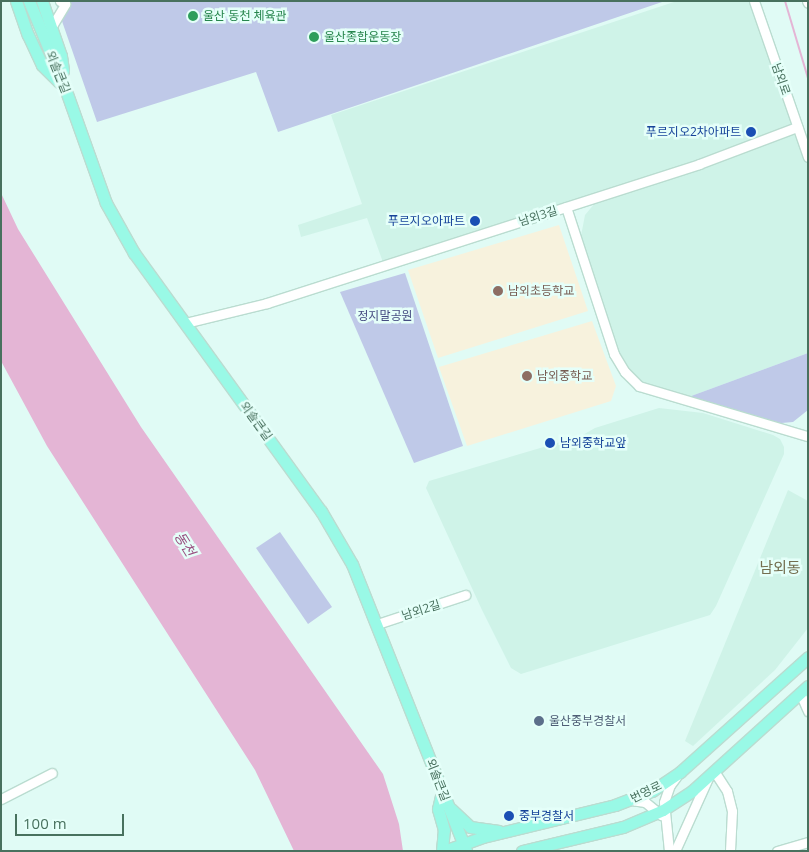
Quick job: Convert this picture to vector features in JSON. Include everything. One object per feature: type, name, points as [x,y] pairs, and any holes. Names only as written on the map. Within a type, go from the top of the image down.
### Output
[{"type":"main road","points":[[16,1],[28,35],[42,65],[65,88]]},
{"type":"main road","name":"외솔큰길","points":[[30,1],[65,88],[106,203],[134,253],[321,511],[352,564],[465,847]]},
{"type":"main road","points":[[42,1],[61,56],[65,88]]},
{"type":"main road","name":"번영로","points":[[443,851],[465,847],[506,832],[630,800],[652,791],[680,772],[808,656]]},
{"type":"main road","name":"번영로","points":[[522,851],[623,827],[661,811],[692,791],[804,689]]},
{"type":"main road","points":[[442,792],[438,809],[444,830],[443,851]]},
{"type":"main road","points":[[448,807],[470,827],[506,832]]},
{"type":"street","points":[[52,26],[65,4],[60,1]]},
{"type":"street","name":"남외로","points":[[754,1],[808,157]]},
{"type":"street","points":[[566,207],[699,164],[798,127]]},
{"type":"street","name":"남외3길","points":[[185,323],[267,303],[566,207],[614,354],[625,372],[639,386],[808,436]]},
{"type":"street","name":"남외2길","points":[[377,624],[465,595]]},
{"type":"street","points":[[804,689],[808,711]]},
{"type":"street","points":[[669,851],[666,824],[661,811],[666,793],[680,772]]},
{"type":"street","points":[[1,799],[52,773]]},
{"type":"street","points":[[675,851],[711,773],[726,791],[732,811],[730,851]]},
{"type":"street","points":[[630,800],[645,802],[661,811]]},
{"type":"street","points":[[777,851],[808,842]]},
{"type":"shaded area","points":[[677,1],[751,1],[808,157],[808,353],[683,399],[639,386],[625,372],[579,246],[585,215],[595,203],[609,194],[384,265],[367,218],[301,237],[298,225],[362,204],[331,115]]},
{"type":"shaded area","name":"남외초등학교","points":[[559,225],[588,311],[438,358],[408,270]]},
{"type":"shaded area","name":"남외중학교","points":[[592,321],[616,386],[611,401],[467,446],[439,367]]},
{"type":"shaded area","points":[[659,408],[703,413],[773,435],[780,439],[784,447],[784,454],[716,606],[710,615],[521,674],[511,668],[482,610],[426,488],[429,481],[581,436],[595,428]]},
{"type":"shaded area","points":[[788,490],[808,501],[808,628],[775,670],[693,746],[685,741]]},
{"type":"green space","name":"울산종합운동장","points":[[55,1],[665,1],[278,132],[256,72],[97,122]]},
{"type":"green space","name":"정지말공원","points":[[405,273],[463,446],[414,463],[340,292]]},
{"type":"green space","points":[[808,353],[808,410],[793,422],[770,424],[683,399]]},
{"type":"green space","points":[[280,532],[332,607],[308,624],[256,548]]},
{"type":"water","name":"동천","points":[[1,193],[18,229],[141,427],[383,774],[399,824],[403,851],[294,851],[255,770],[47,446],[1,361]]},
{"type":"waterway","points":[[785,1],[808,78]]},
{"type":"place","name":"울산 동천 체육관","points":[[193,16]]},
{"type":"place","name":"울산종합운동장","points":[[314,37]]},
{"type":"place","name":"푸르지오2차아파트","points":[[751,132]]},
{"type":"place","name":"푸르지오아파트","points":[[475,221]]},
{"type":"place","name":"남외초등학교","points":[[498,291]]},
{"type":"place","name":"남외중학교","points":[[527,376]]},
{"type":"place","name":"남외중학교앞","points":[[550,443]]},
{"type":"place","name":"울산중부경찰서","points":[[539,721]]},
{"type":"place","name":"중부경찰서","points":[[509,816]]},
{"type":"district","name":"남외동","points":[[780,568]]}]
